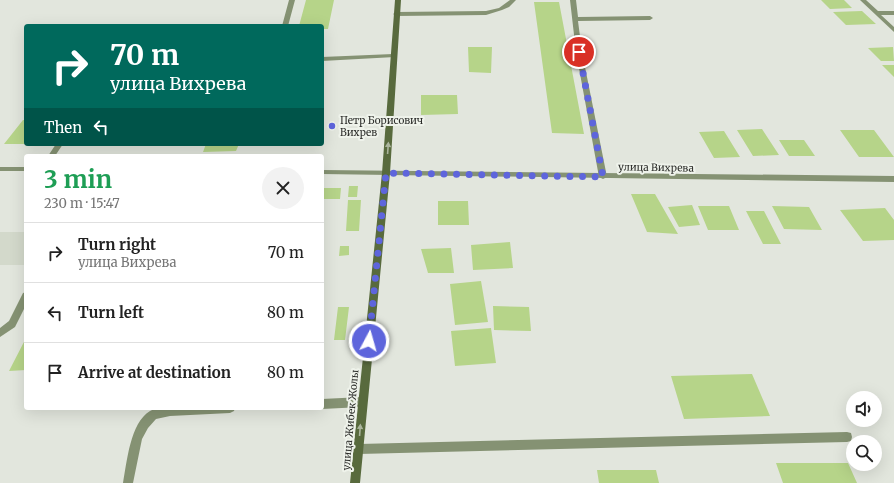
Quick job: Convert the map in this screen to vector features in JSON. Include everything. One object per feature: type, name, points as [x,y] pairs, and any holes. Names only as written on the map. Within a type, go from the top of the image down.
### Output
[{"type":"main road","name":"улица Жибек Жолы","points":[[355,483],[386,173],[398,0]]},
{"type":"street","points":[[286,24],[292,0]]},
{"type":"street","points":[[396,14],[486,13],[498,11],[513,0]]},
{"type":"street","points":[[573,0],[579,52],[603,177]]},
{"type":"street","points":[[863,0],[894,30]]},
{"type":"street","points":[[876,13],[894,13]]},
{"type":"street","points":[[576,19],[650,18]]},
{"type":"street","points":[[324,60],[393,56]]},
{"type":"street","points":[[0,169],[24,170]]},
{"type":"street","name":"улица Вихрева","points":[[324,172],[603,177],[894,179]]},
{"type":"street","points":[[0,333],[12,324],[24,299]]},
{"type":"street","points":[[324,404],[362,402]]},
{"type":"street","points":[[128,483],[137,438],[144,424],[153,415],[170,411],[190,410]]},
{"type":"street","points":[[359,449],[846,437]]},
{"type":"shaded area","points":[[0,232],[24,232],[24,265],[0,265]]},
{"type":"building","points":[[306,0],[334,0],[328,29],[324,29],[324,24],[300,24]]},
{"type":"building","points":[[821,0],[844,0],[852,8],[830,9]]},
{"type":"building","points":[[534,2],[559,2],[584,134],[552,133]]},
{"type":"building","points":[[862,11],[876,24],[846,25],[833,12]]},
{"type":"building","points":[[468,47],[492,47],[491,73],[469,72]]},
{"type":"building","points":[[893,47],[894,61],[881,61],[868,48]]},
{"type":"building","points":[[882,65],[894,65],[894,77]]},
{"type":"building","points":[[421,95],[457,95],[458,114],[421,115]]},
{"type":"building","points":[[23,120],[24,120],[24,144],[4,144]]},
{"type":"building","points":[[762,129],[779,155],[753,156],[737,130]]},
{"type":"building","points":[[840,130],[874,130],[894,157],[859,157]]},
{"type":"building","points":[[724,131],[740,157],[714,158],[699,132]]},
{"type":"building","points":[[779,140],[804,140],[815,156],[789,156]]},
{"type":"building","points":[[205,146],[238,146],[236,151],[203,152]]},
{"type":"building","points":[[349,186],[358,186],[357,197],[348,197]]},
{"type":"building","points":[[324,188],[341,188],[340,199],[324,199]]},
{"type":"building","points":[[631,194],[655,194],[678,234],[647,232]]},
{"type":"building","points":[[348,200],[361,200],[359,231],[346,231]]},
{"type":"building","points":[[438,201],[468,201],[469,225],[438,225]]},
{"type":"building","points":[[692,205],[700,225],[679,227],[668,207]]},
{"type":"building","points":[[698,206],[729,206],[739,230],[708,230]]},
{"type":"building","points":[[772,206],[809,207],[822,230],[784,229]]},
{"type":"building","points":[[885,208],[894,220],[894,240],[863,241],[840,210]]},
{"type":"building","points":[[746,211],[764,211],[781,244],[763,244]]},
{"type":"building","points":[[510,242],[513,268],[473,270],[471,245]]},
{"type":"building","points":[[340,246],[349,246],[349,255],[339,256]]},
{"type":"building","points":[[451,248],[454,273],[428,273],[421,249]]},
{"type":"building","points":[[481,281],[488,322],[455,325],[450,284]]},
{"type":"building","points":[[493,306],[529,307],[531,331],[494,330]]},
{"type":"building","points":[[338,307],[349,307],[345,340],[334,340]]},
{"type":"building","points":[[491,328],[496,363],[455,366],[451,331]]},
{"type":"building","points":[[24,342],[24,370],[9,371]]},
{"type":"building","points":[[752,374],[770,416],[684,419],[671,376]]},
{"type":"building","points":[[776,463],[846,463],[846,471],[852,471],[857,483],[783,483]]},
{"type":"building","points":[[597,470],[656,470],[659,483],[599,483]]},
{"type":"place","name":"Петр Борисович Вихрев","points":[[332,126]]},
{"type":"route","points":[[369,341],[386,173],[603,177],[579,52]]}]
